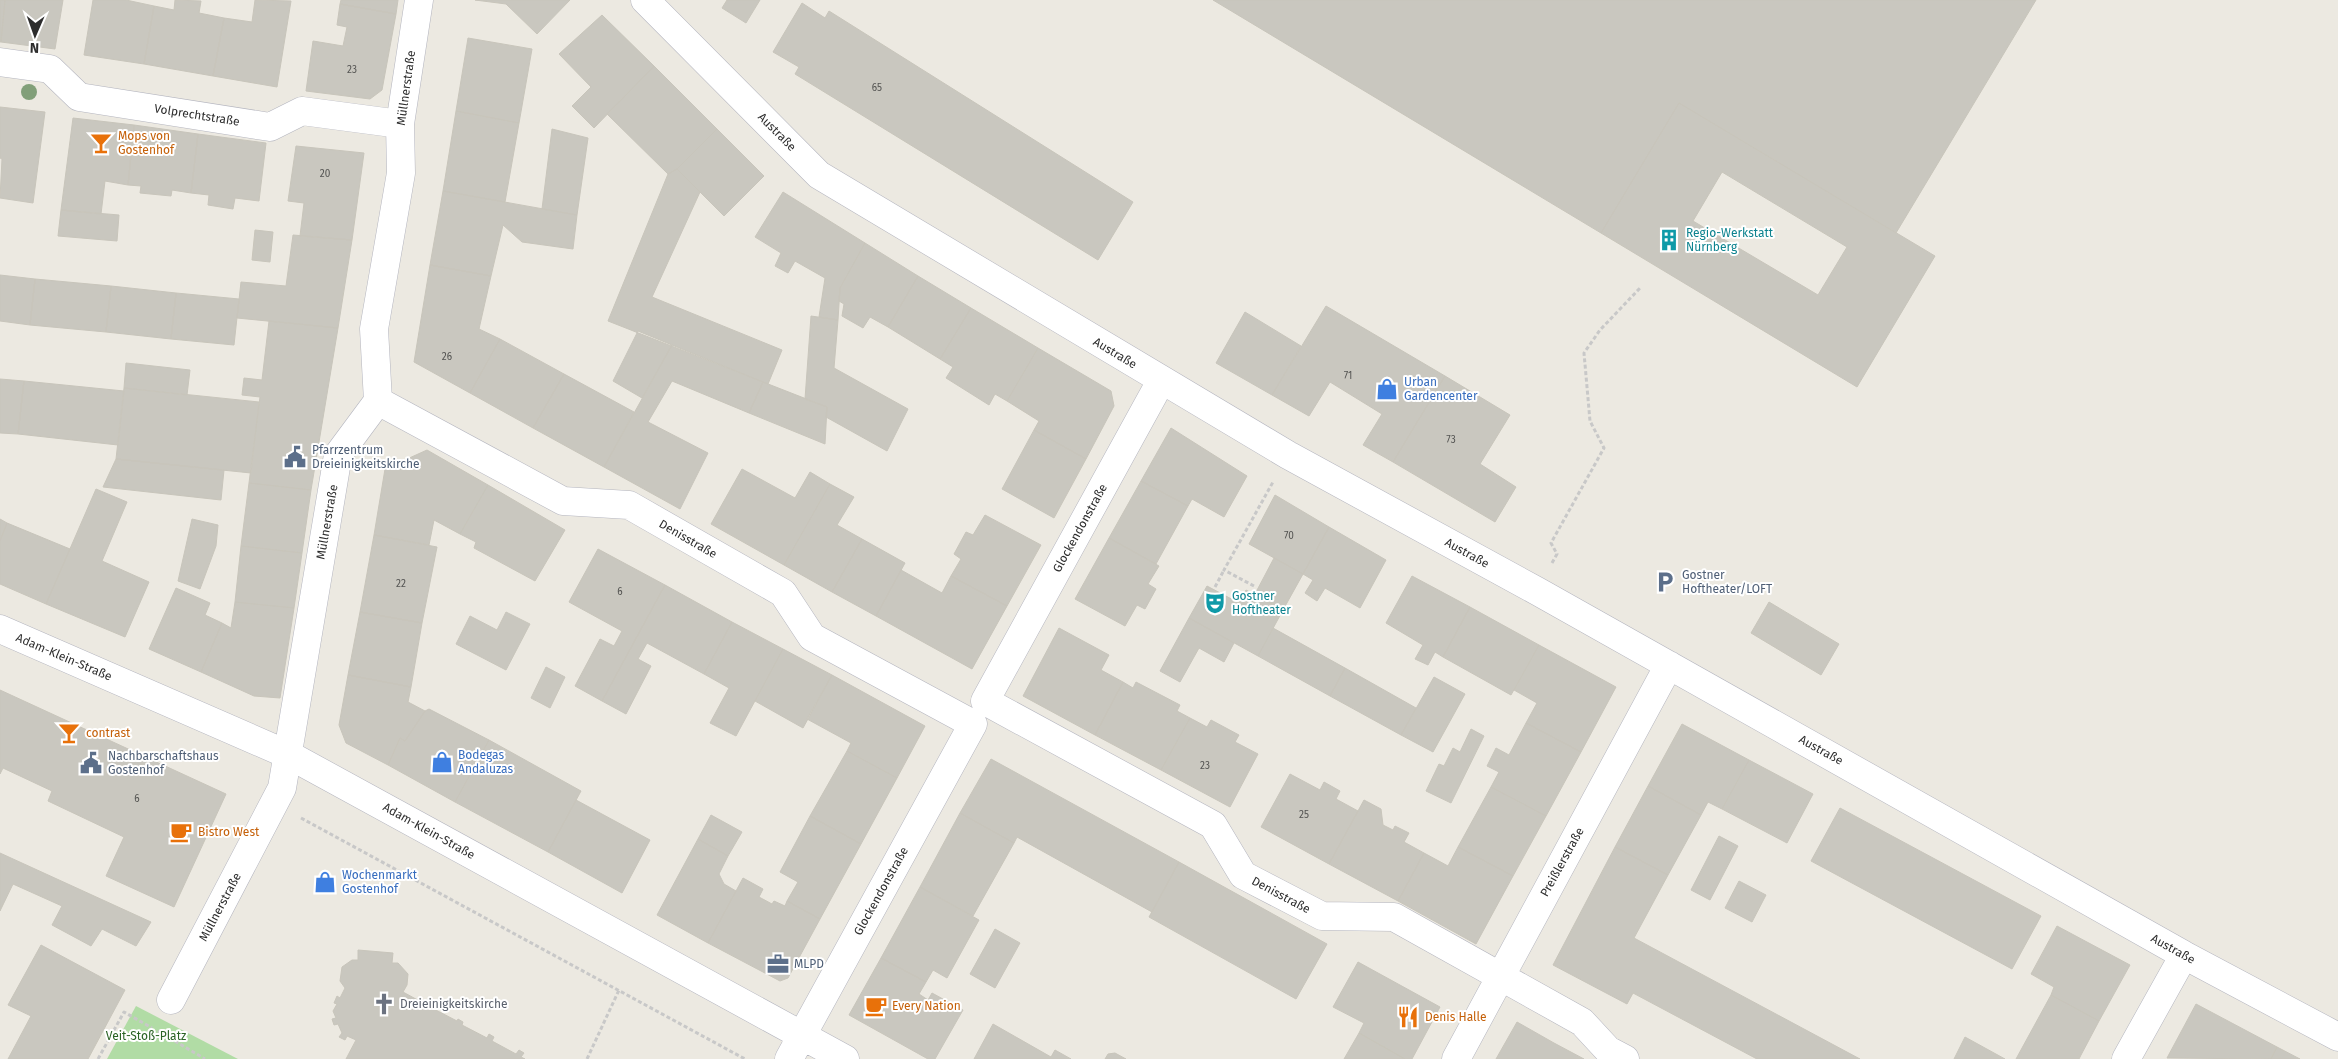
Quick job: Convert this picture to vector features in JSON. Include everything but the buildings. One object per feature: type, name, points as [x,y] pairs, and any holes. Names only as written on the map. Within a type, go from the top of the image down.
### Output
[{"type":"street","name":"Müllnerstraße","points":[[171,1000],[282,788],[338,455],[378,401],[374,329],[401,173],[400,124],[420,0]]},
{"type":"street","name":"Austraße","points":[[645,0],[819,175],[1161,381],[1288,455],[1669,665],[2184,955],[2338,1038]]},
{"type":"street","name":"Volprechtstraße","points":[[0,62],[50,69],[79,97],[270,126],[302,111],[400,124]]},
{"type":"street","name":"Glockendonstraße","points":[[789,1059],[1161,381]]},
{"type":"street","name":"Denisstraße","points":[[378,401],[563,501],[629,505],[783,593],[812,638],[979,712],[1213,825],[1243,875],[1322,916],[1394,917],[1582,1022],[1608,1050],[1625,1059]]},
{"type":"street","name":"Adam-Klein-Straße","points":[[0,629],[289,755],[845,1059]]},
{"type":"street","name":"Preißlerstraße","points":[[1456,1059],[1669,665]]},
{"type":"street","points":[[2126,1059],[2184,955]]},
{"type":"path","points":[[1549,568],[1556,554],[1551,543],[1604,448],[1590,421],[1584,353],[1600,330],[1642,287]]},
{"type":"path","points":[[1215,587],[1288,455]]},
{"type":"path","points":[[1224,570],[1254,586]]},
{"type":"path","points":[[274,804],[745,1059]]},
{"type":"path","points":[[587,1059],[619,990]]},
{"type":"path","points":[[98,1059],[124,1012],[205,1059]]},
{"type":"green space","name":"Veit-Stoß-Platz","points":[[136,1006],[238,1059],[107,1059]]},
{"type":"place","name":"Mops von Gostenhof","points":[[101,143]]},
{"type":"place","name":"Regio-Werkstatt Nürnberg","points":[[1669,240]]},
{"type":"place","name":"Urban Gardencenter","points":[[1387,389]]},
{"type":"place","name":"Pfarrzentrum Dreieinigkeitskirche","points":[[295,457]]},
{"type":"place","name":"Gostner Hoftheater/LOFT","points":[[1665,582]]},
{"type":"place","name":"Gostner Hoftheater","points":[[1215,603]]},
{"type":"place","name":"contrast","points":[[69,733]]},
{"type":"place","name":"Bodegas Andaluzas","points":[[442,762]]},
{"type":"place","name":"Nachbarschaftshaus Gostenhof","points":[[91,763]]},
{"type":"place","name":"Bistro West","points":[[181,832]]},
{"type":"place","name":"Wochenmarkt Gostenhof","points":[[325,882]]},
{"type":"place","name":"MLPD","points":[[778,964]]},
{"type":"place","name":"Dreieinigkeitskirche","points":[[384,1004]]},
{"type":"place","name":"Every Nation","points":[[876,1006]]},
{"type":"place","name":"Denis Halle","points":[[1408,1017]]}]
